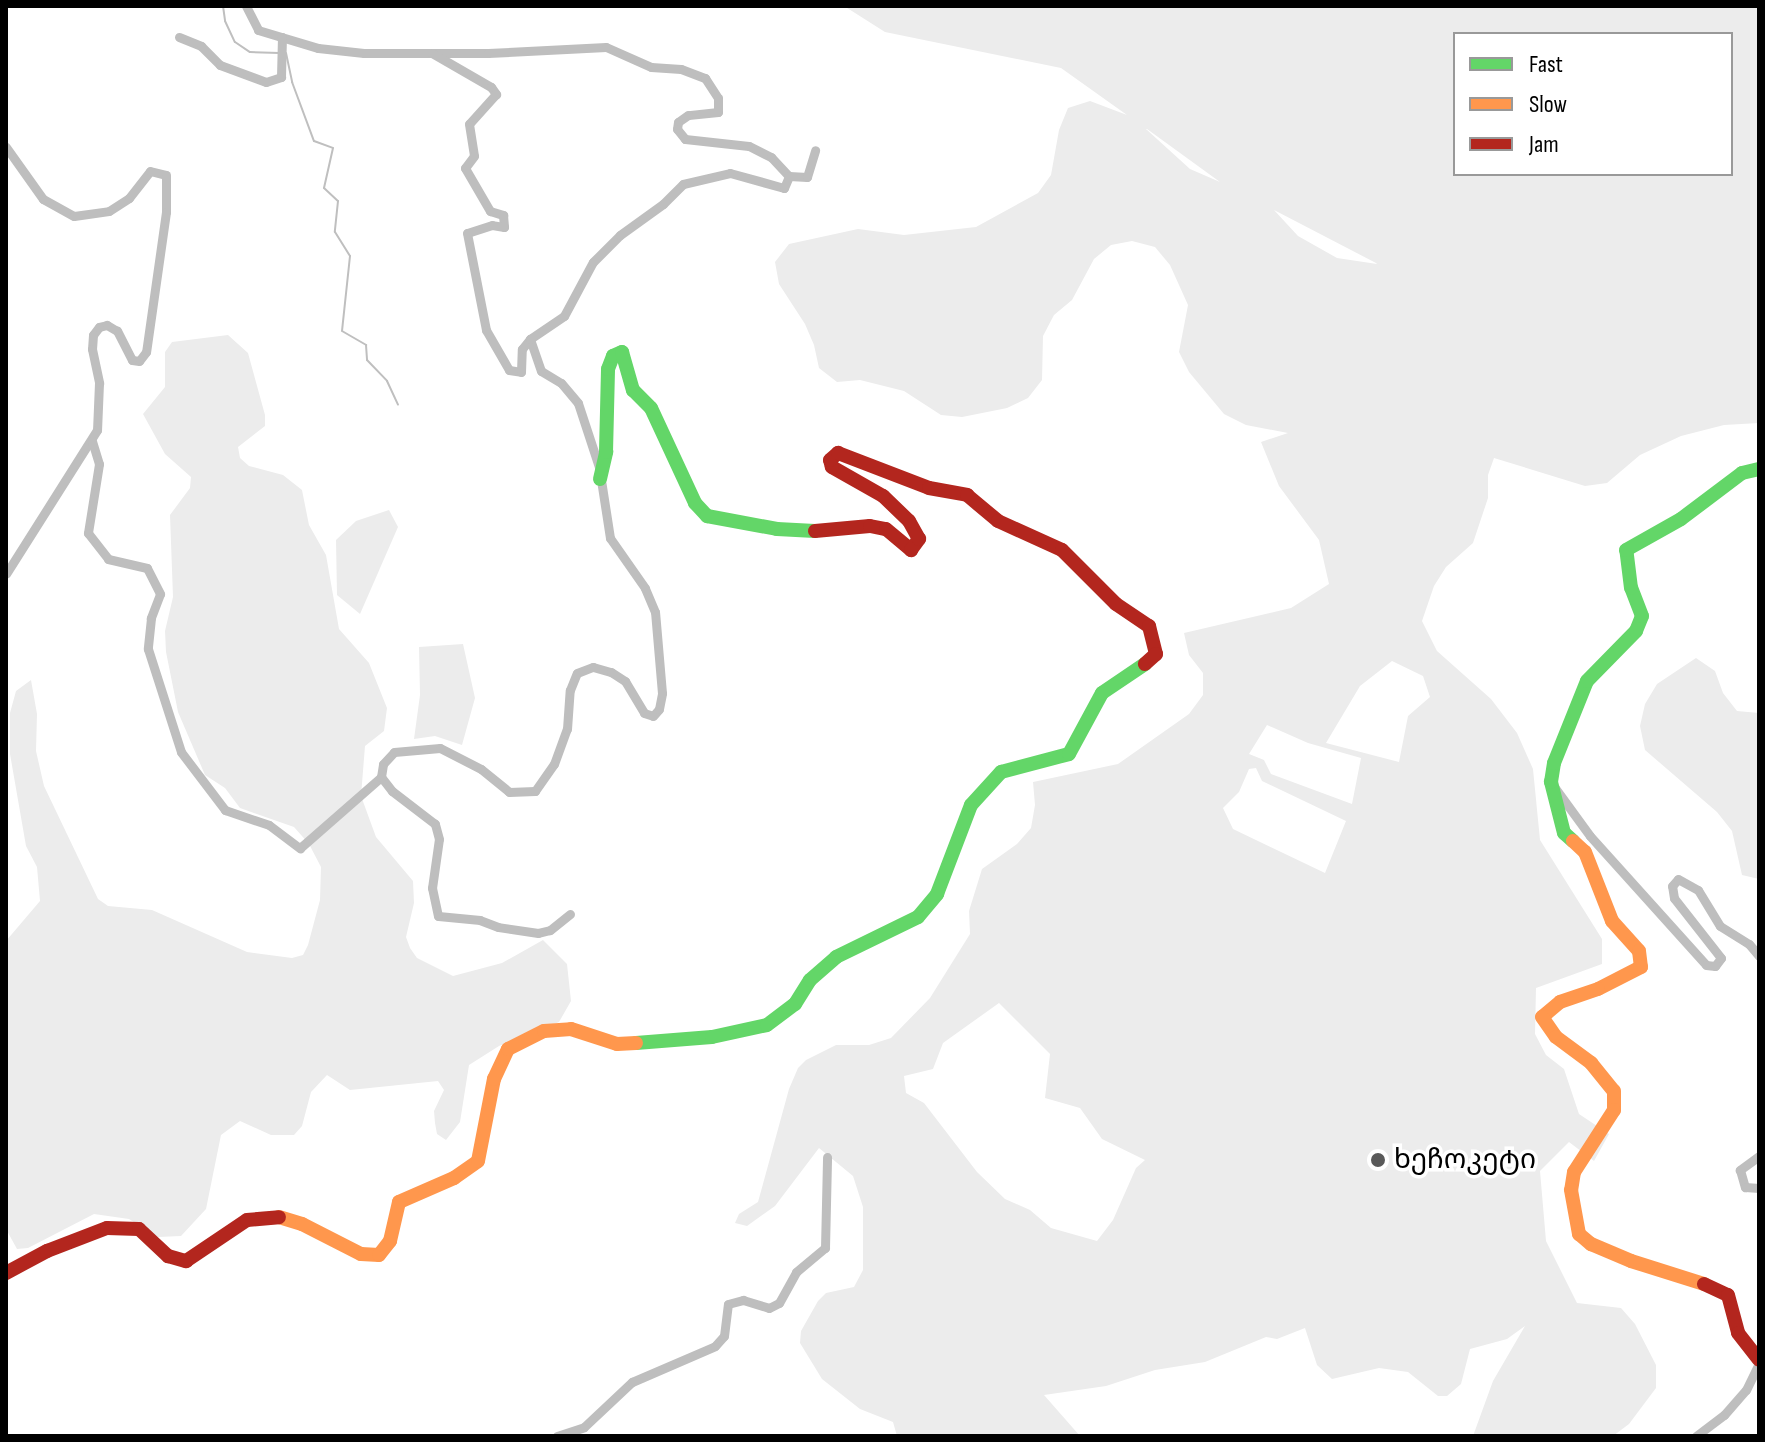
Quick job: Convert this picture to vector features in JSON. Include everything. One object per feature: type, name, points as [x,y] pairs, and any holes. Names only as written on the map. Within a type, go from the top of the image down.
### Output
[{"type":"street","points":[[246,6],[258,30],[318,48],[364,53],[432,53],[606,47],[651,67],[681,69],[705,78],[718,98],[718,112],[688,115],[678,122],[677,129],[685,139],[749,146],[771,157],[789,176],[807,177],[815,150]]},
{"type":"street","points":[[179,37],[201,46],[220,65],[266,82],[281,77],[282,37]]},
{"type":"street","points":[[432,53],[491,87],[496,94],[469,124],[474,156],[465,168],[490,211],[503,215],[504,227],[492,225],[467,233],[486,330],[509,370],[521,372],[522,349],[530,339],[564,316],[593,262],[620,235],[663,204],[683,184],[730,173],[784,188],[789,176]]},
{"type":"street","points":[[6,147],[43,199],[74,216],[109,211],[129,198],[150,171],[166,175],[166,212],[146,352],[139,361],[132,360],[117,331],[107,325],[99,327],[93,335],[92,349],[99,383],[97,430],[6,574]]},
{"type":"street","points":[[92,441],[99,464],[88,533],[108,559],[147,568],[160,594],[151,618],[148,649],[181,752],[225,810],[269,825],[300,848],[381,777],[383,764],[394,752],[440,748],[481,769],[509,792],[535,791],[554,764],[567,729],[570,690],[577,673],[593,667],[625,681],[644,713],[653,716],[659,709],[662,693],[655,612],[645,588],[610,538],[600,479],[578,403],[561,383],[541,371],[530,339]]},
{"type":"street","points":[[6,1273],[47,1251],[107,1228],[139,1229],[168,1256],[186,1261],[247,1220],[280,1217],[302,1224],[361,1254],[379,1255],[390,1241],[392,1221],[399,1202],[454,1178],[478,1161],[494,1079],[508,1049],[544,1031],[571,1029],[617,1044],[712,1037],[767,1025],[795,1004],[810,980],[836,957],[918,917],[937,894],[971,805],[1001,772],[1069,754],[1102,693],[1138,670],[1156,654],[1149,626],[1116,604],[1062,550],[998,521],[967,495],[929,488],[838,453],[830,460],[832,467],[883,496],[909,521],[919,539],[911,550],[886,529],[870,526],[819,531],[777,529],[707,516],[695,503],[651,408],[633,390],[622,352],[613,356],[608,369],[606,452],[600,479]]},
{"type":"street","points":[[1696,1436],[1746,1390],[1759,1362],[1738,1333],[1728,1295],[1718,1288],[1631,1261],[1591,1244],[1579,1234],[1571,1190],[1574,1172],[1614,1110],[1614,1091],[1591,1063],[1556,1037],[1542,1017],[1560,1002],[1598,989],[1641,967],[1639,951],[1612,921],[1601,900],[1596,875],[1585,852],[1564,833],[1551,782],[1554,763],[1587,681],[1636,631],[1642,616],[1631,588],[1626,550],[1681,519],[1742,473],[1759,469]]},
{"type":"street","points":[[381,777],[392,791],[435,824],[439,839],[432,888],[438,916],[480,920],[498,927],[538,933],[550,930],[570,914]]},
{"type":"street","points":[[1551,782],[1590,836],[1706,965],[1715,966],[1721,958],[1674,898],[1672,886],[1678,879],[1698,890],[1720,926],[1749,944],[1759,956]]},
{"type":"street","points":[[1759,1156],[1740,1170],[1745,1187],[1759,1188]]},
{"type":"street","points":[[557,1436],[584,1427],[632,1382],[715,1346],[724,1336],[728,1304],[743,1300],[769,1308],[779,1303],[796,1272],[825,1248],[827,1157]]},
{"type":"shaded area","points":[[844,6],[1759,6],[1759,423],[1724,425],[1681,436],[1640,455],[1607,483],[1585,486],[1494,458],[1488,475],[1488,498],[1473,543],[1446,567],[1434,586],[1422,621],[1437,651],[1491,699],[1517,733],[1533,769],[1540,840],[1602,939],[1602,964],[1536,988],[1535,1034],[1546,1055],[1564,1069],[1579,1114],[1609,1134],[1594,1161],[1569,1142],[1540,1171],[1546,1241],[1577,1303],[1621,1308],[1635,1324],[1656,1365],[1656,1388],[1629,1424],[1613,1436],[1473,1436],[1493,1381],[1525,1326],[1507,1339],[1470,1349],[1461,1384],[1447,1396],[1438,1396],[1408,1372],[1379,1368],[1332,1379],[1317,1365],[1305,1328],[1277,1339],[1266,1337],[1205,1362],[1155,1370],[1106,1386],[1044,1395],[1080,1436],[897,1436],[893,1422],[860,1409],[822,1379],[800,1343],[801,1331],[818,1301],[826,1293],[854,1287],[863,1270],[863,1207],[853,1176],[819,1148],[775,1206],[747,1226],[735,1223],[739,1214],[758,1202],[789,1089],[798,1068],[806,1060],[836,1045],[869,1045],[891,1038],[930,998],[970,934],[969,911],[982,869],[1017,844],[1031,828],[1035,805],[1033,782],[1118,764],[1189,714],[1203,695],[1203,673],[1189,655],[1184,633],[1291,608],[1329,584],[1319,540],[1279,486],[1261,442],[1288,433],[1246,425],[1224,414],[1189,372],[1179,352],[1188,305],[1170,265],[1155,247],[1132,241],[1111,245],[1094,259],[1072,300],[1054,315],[1043,336],[1042,380],[1028,398],[1007,408],[962,417],[941,415],[904,391],[860,380],[837,382],[819,368],[805,324],[779,284],[775,262],[789,244],[858,229],[904,235],[976,227],[1038,193],[1051,175],[1059,130],[1068,108],[1090,101],[1127,115],[1061,68],[885,32]],"holes":[[[1146,129],[1220,182],[1190,169]],[[1274,210],[1377,264],[1337,258],[1298,236]],[[1392,661],[1423,676],[1430,697],[1408,716],[1399,762],[1326,743],[1360,686]],[[1267,725],[1308,743],[1361,758],[1352,804],[1271,774],[1264,760],[1249,754]],[[1256,768],[1262,781],[1346,821],[1325,873],[1233,829],[1223,808],[1239,792],[1249,769]],[[999,1003],[1050,1054],[1045,1098],[1080,1108],[1102,1139],[1145,1160],[1136,1168],[1113,1220],[1097,1241],[1051,1228],[1030,1210],[1005,1199],[977,1172],[924,1103],[906,1093],[904,1076],[933,1069],[943,1043]]]},
{"type":"shaded area","points":[[228,335],[248,353],[265,415],[265,426],[238,447],[240,458],[249,466],[283,475],[302,490],[309,525],[326,555],[339,629],[369,663],[387,708],[384,731],[365,746],[361,796],[376,837],[413,881],[414,903],[406,937],[410,948],[417,958],[453,976],[502,963],[543,940],[567,964],[571,1001],[559,1022],[499,1046],[469,1065],[460,1122],[446,1140],[437,1134],[435,1123],[434,1111],[444,1090],[438,1081],[350,1090],[327,1075],[311,1092],[302,1126],[294,1135],[271,1135],[240,1121],[221,1135],[206,1209],[181,1236],[158,1237],[129,1219],[94,1214],[28,1248],[17,1249],[6,1229],[6,941],[40,901],[37,867],[26,846],[10,754],[10,713],[16,691],[31,680],[37,714],[36,751],[44,786],[98,899],[108,906],[152,910],[247,952],[292,958],[303,955],[308,945],[320,900],[321,867],[309,844],[294,827],[240,808],[225,788],[205,775],[178,712],[166,652],[165,631],[173,597],[170,515],[190,488],[191,477],[165,454],[143,414],[165,387],[165,352],[172,342]]},
{"type":"shaded area","points":[[389,510],[398,527],[360,614],[337,595],[336,540],[356,521]]},
{"type":"shaded area","points":[[463,644],[475,698],[462,745],[435,736],[414,739],[420,695],[419,647]]},
{"type":"shaded area","points":[[1696,658],[1715,671],[1723,693],[1737,711],[1759,713],[1759,879],[1742,875],[1732,831],[1717,812],[1645,750],[1640,726],[1645,704],[1657,684]]},
{"type":"waterway","points":[[223,6],[225,21],[235,42],[250,52],[279,53]]},
{"type":"waterway","points":[[286,53],[292,82],[314,141],[333,148],[324,188],[338,201],[335,232],[350,256],[342,331],[366,345],[367,360],[387,381],[398,405]]},
{"type":"traffic: fast","points":[[600,479],[606,452],[608,369],[613,356],[622,352],[633,390],[651,408],[695,503],[707,516],[777,529],[815,531]]},
{"type":"traffic: fast","points":[[1573,841],[1564,833],[1551,782],[1554,763],[1587,681],[1636,631],[1642,616],[1631,588],[1626,550],[1681,519],[1742,473],[1759,469]]},
{"type":"traffic: fast","points":[[636,1043],[712,1037],[767,1025],[795,1004],[810,980],[836,957],[918,917],[937,894],[971,805],[1001,772],[1069,754],[1102,693],[1145,664]]},
{"type":"traffic: slow","points":[[1573,841],[1585,852],[1612,921],[1639,951],[1641,967],[1598,989],[1560,1002],[1542,1017],[1556,1037],[1591,1063],[1614,1091],[1614,1110],[1574,1172],[1571,1190],[1579,1234],[1591,1244],[1631,1261],[1704,1284]]},
{"type":"traffic: slow","points":[[279,1217],[302,1224],[361,1254],[379,1255],[390,1241],[399,1202],[454,1178],[478,1161],[494,1079],[508,1049],[544,1031],[571,1029],[617,1044],[636,1043]]},
{"type":"traffic: jam","points":[[815,531],[870,526],[886,529],[911,550],[919,539],[909,521],[883,496],[832,467],[830,460],[838,453],[929,488],[967,495],[998,521],[1062,550],[1116,604],[1149,626],[1156,654],[1145,664]]},
{"type":"traffic: jam","points":[[6,1273],[47,1251],[107,1228],[139,1229],[168,1256],[186,1261],[247,1220],[279,1217]]},
{"type":"traffic: jam","points":[[1704,1284],[1728,1295],[1738,1333],[1759,1360]]},
{"type":"place","name":"ხეჩოკეტი","points":[[1378,1160]]}]
